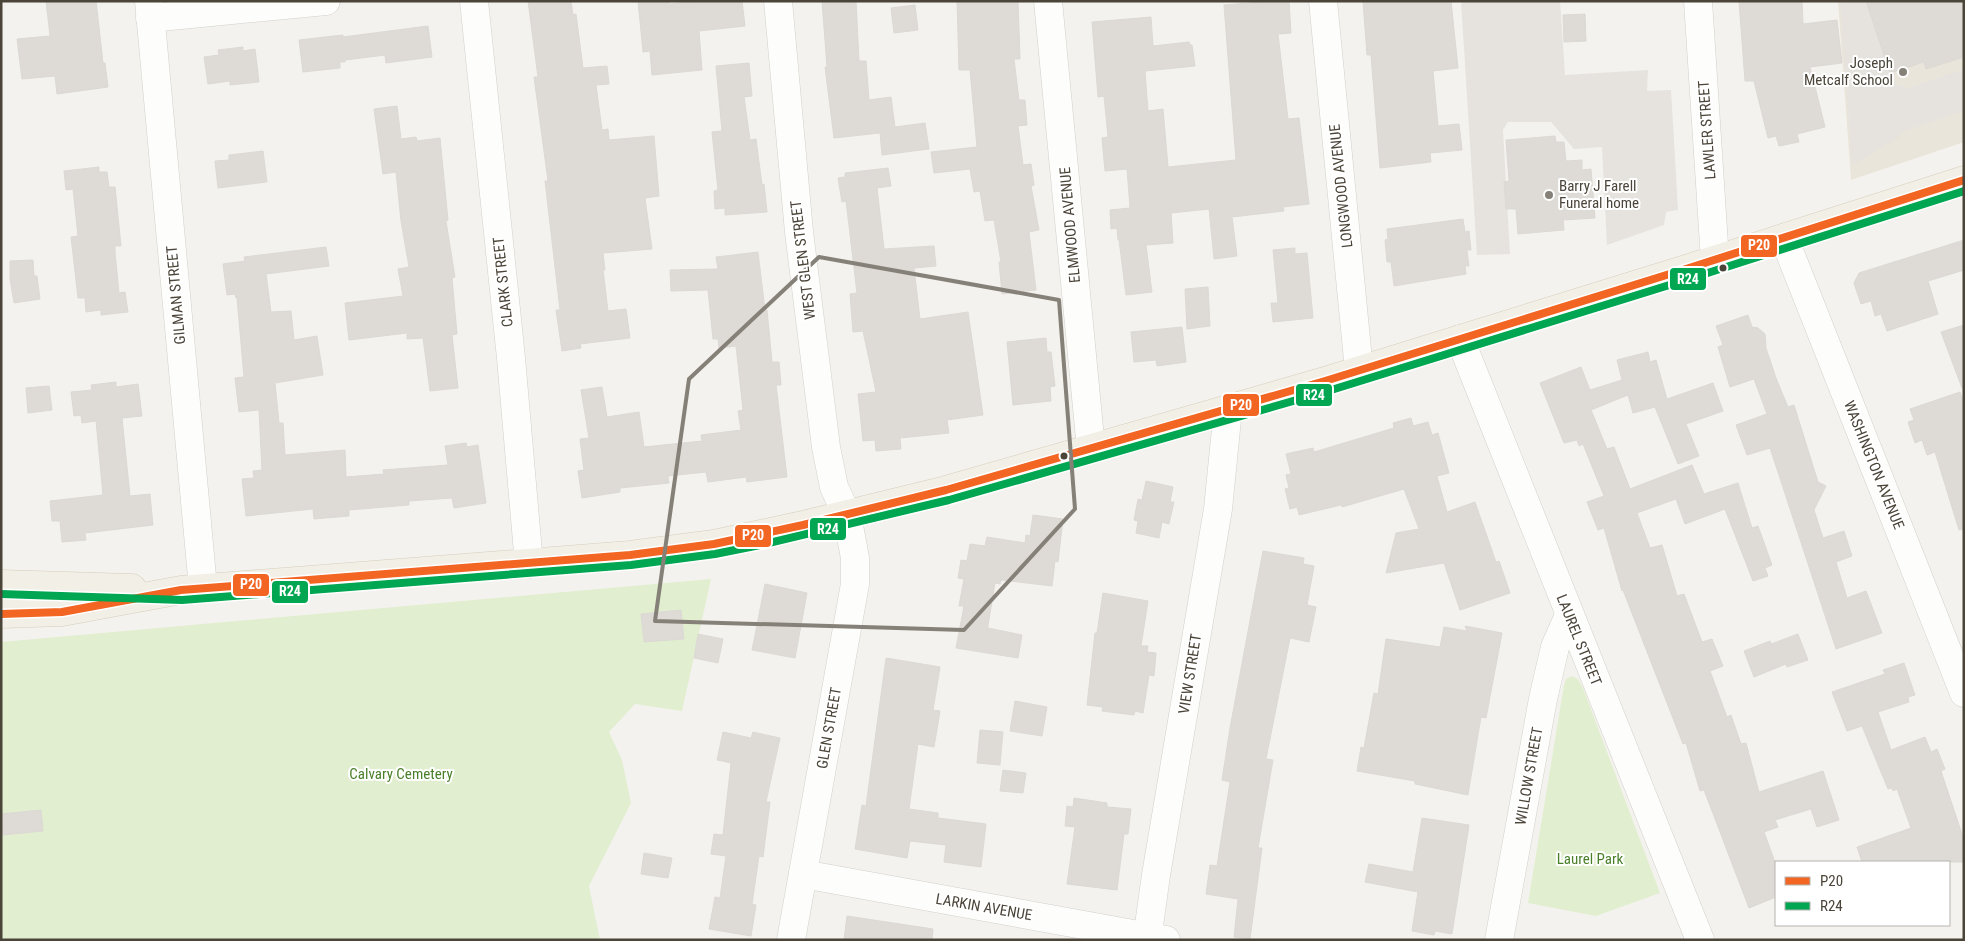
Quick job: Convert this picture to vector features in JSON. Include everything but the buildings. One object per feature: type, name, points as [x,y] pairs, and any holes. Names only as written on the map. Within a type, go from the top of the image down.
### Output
[{"type":"main road","points":[[1,584],[192,589],[529,564],[630,555],[714,544],[847,515],[946,490],[1091,449],[1460,339],[1964,180]]},
{"type":"main road","points":[[1,614],[62,612],[192,589]]},
{"type":"street","points":[[149,10],[326,1]]},
{"type":"street","name":"CLARK STREET","points":[[474,1],[529,564]]},
{"type":"street","name":"WEST GLEN STREET","points":[[778,1],[799,232],[826,447],[834,487],[847,515]]},
{"type":"street","name":"ELMWOOD AVENUE","points":[[1048,1],[1091,449]]},
{"type":"street","name":"LONGWOOD AVENUE","points":[[1323,1],[1359,370]]},
{"type":"street","name":"LAWLER STREET","points":[[1698,1],[1715,260]]},
{"type":"street","name":"GILMAN STREET","points":[[149,10],[192,589]]},
{"type":"street","name":"WASHINGTON AVENUE","points":[[1784,238],[1962,681]]},
{"type":"street","name":"LAUREL STREET","points":[[1460,339],[1700,940]]},
{"type":"street","name":"VIEW STREET","points":[[1153,939],[1156,874],[1218,509],[1228,409]]},
{"type":"street","name":"GLEN STREET","points":[[791,940],[855,584],[856,558],[847,515]]},
{"type":"street","name":"WILLOW STREET","points":[[1499,940],[1543,699],[1555,647],[1569,615]]},
{"type":"street","name":"LARKIN AVENUE","points":[[803,874],[1153,939]]},
{"type":"highlighted area","points":[[819,257],[1059,300],[1075,509],[964,630],[655,621],[689,379]]},
{"type":"shaded area","points":[[1461,1],[1560,1],[1565,75],[1648,70],[1647,91],[1671,90],[1678,210],[1666,212],[1664,225],[1607,245],[1602,147],[1574,149],[1551,122],[1508,122],[1503,130],[1510,254],[1477,255]]},
{"type":"shaded area","name":"Joseph Metcalf School","points":[[1838,1],[1964,1],[1964,142],[1851,180]]},
{"type":"shaded area","points":[[1840,1],[1866,1],[1890,73],[1897,85],[1909,88],[1964,69],[1964,111],[1905,131],[1896,139],[1852,165]]},
{"type":"green space","name":"Calvary Cemetery","points":[[711,579],[682,711],[635,704],[609,732],[622,760],[631,803],[589,886],[600,940],[1,940],[1,642]]},
{"type":"green space","name":"Laurel Park","points":[[1572,676],[1578,679],[1583,688],[1660,893],[1596,916],[1528,903],[1564,685],[1566,679]]},
{"type":"transit line","name":"P20","points":[[1,614],[62,612],[181,590],[630,555],[714,544],[803,525],[946,490],[1325,381],[1964,180]]},
{"type":"transit line","name":"R24","points":[[1,594],[182,600],[631,565],[715,554],[760,545],[949,500],[1328,391],[1964,191]]},
{"type":"place","name":"Joseph Metcalf School","points":[[1903,72]]},
{"type":"place","name":"Barry J Farell Funeral home","points":[[1549,195]]}]
